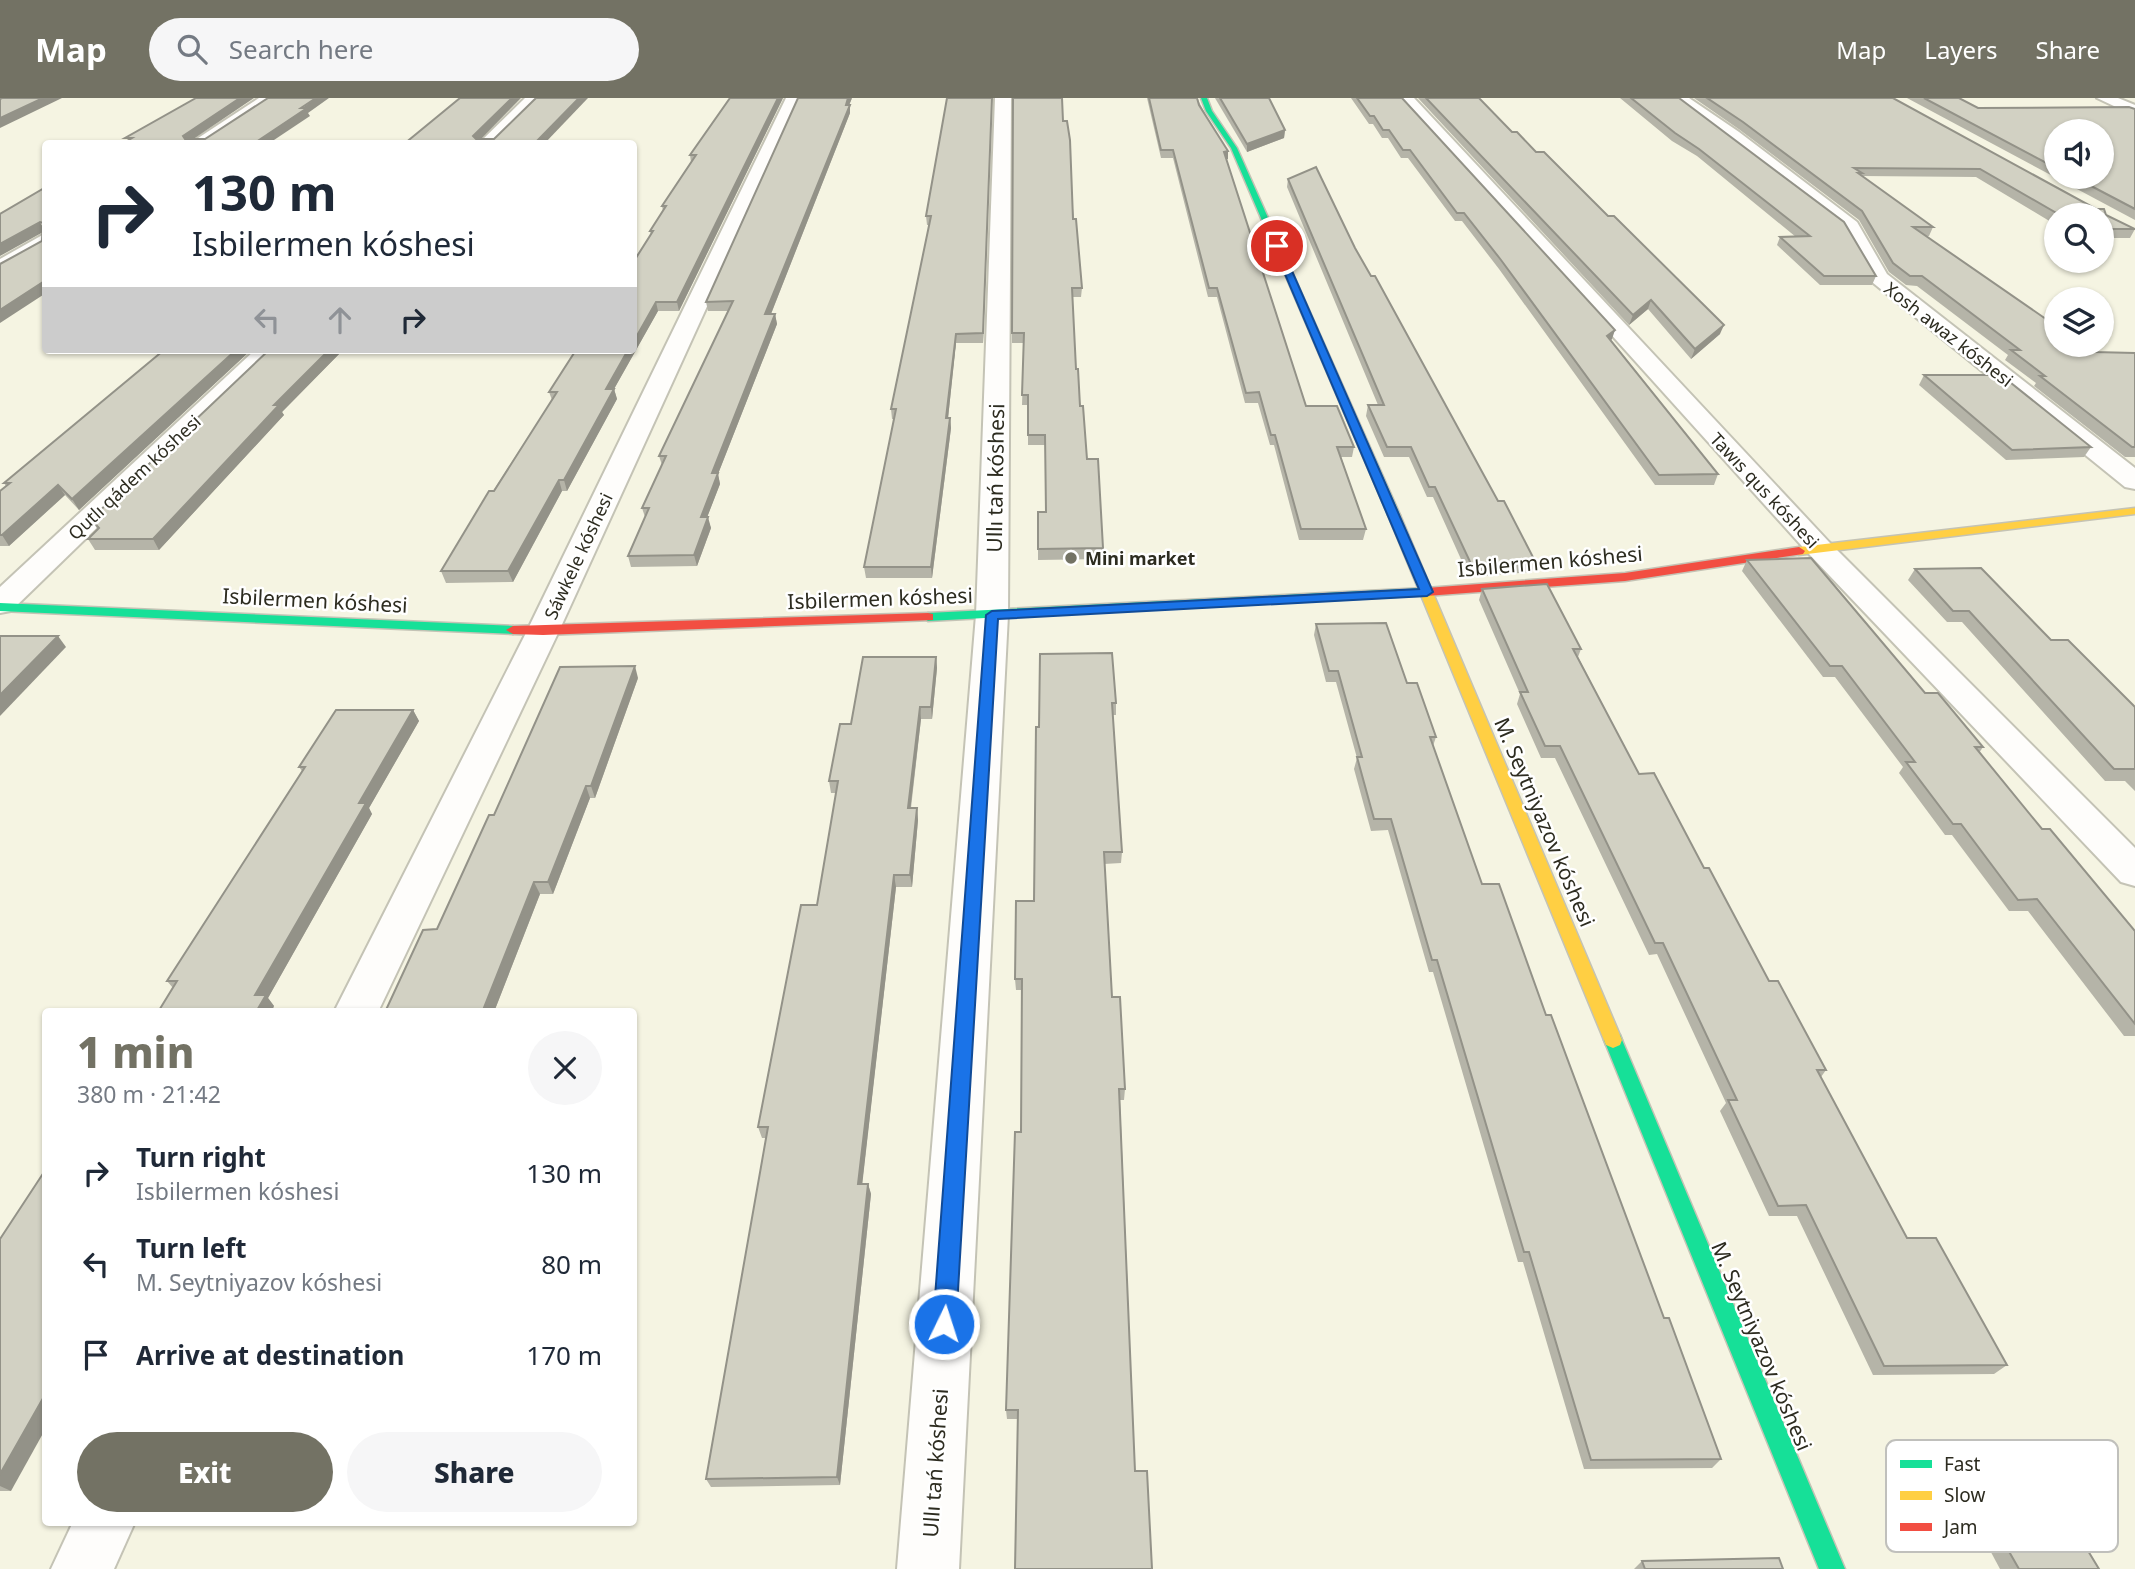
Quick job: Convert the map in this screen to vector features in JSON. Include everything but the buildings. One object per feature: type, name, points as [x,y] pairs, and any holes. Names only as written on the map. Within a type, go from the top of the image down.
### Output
[{"type":"street","points":[[203,140],[269,98]]},
{"type":"street","points":[[490,140],[534,98]]},
{"type":"street","name":"Sáwkele kóshesi","points":[[358,1008],[543,631],[794,98]]},
{"type":"street","name":"Ullı tań kóshesi","points":[[928,1569],[992,615],[1003,98]]},
{"type":"street","name":"M. Seytniyazov kóshesi","points":[[1204,98],[1209,111],[1234,148],[1427,592],[1832,1569]]},
{"type":"street","name":"Tawıs qus kóshesi","points":[[1406,98],[1819,548],[2135,872]]},
{"type":"street","name":"Xosh awaz kóshesi","points":[[1679,98],[1733,135],[1850,226],[1879,278],[2135,481]]},
{"type":"street","points":[[2105,98],[2135,111]]},
{"type":"street","points":[[0,268],[42,242]]},
{"type":"street","name":"Qutlı qádem kóshesi","points":[[0,605],[264,354]]},
{"type":"street","name":"Isbilermen kóshesi","points":[[0,605],[543,631],[992,615],[1427,592],[1625,577],[1819,548],[2135,511]]},
{"type":"street","points":[[82,1569],[103,1526]]},
{"type":"traffic: fast","points":[[1204,98],[1209,111],[1234,148],[1394,515]]},
{"type":"traffic: fast","points":[[928,617],[1426,592]]},
{"type":"traffic: fast","points":[[0,607],[513,630]]},
{"type":"traffic: fast","points":[[1613,1040],[1832,1569]]},
{"type":"traffic: slow","points":[[1799,551],[2135,511]]},
{"type":"traffic: slow","points":[[1394,515],[1613,1040]]},
{"type":"traffic: jam","points":[[1426,592],[1625,577],[1799,551]]},
{"type":"traffic: jam","points":[[513,630],[928,617]]},
{"type":"place","name":"Mini market","points":[[1071,558]]},
{"type":"route","points":[[944,1324],[992,615],[1427,592],[1277,246]]}]
